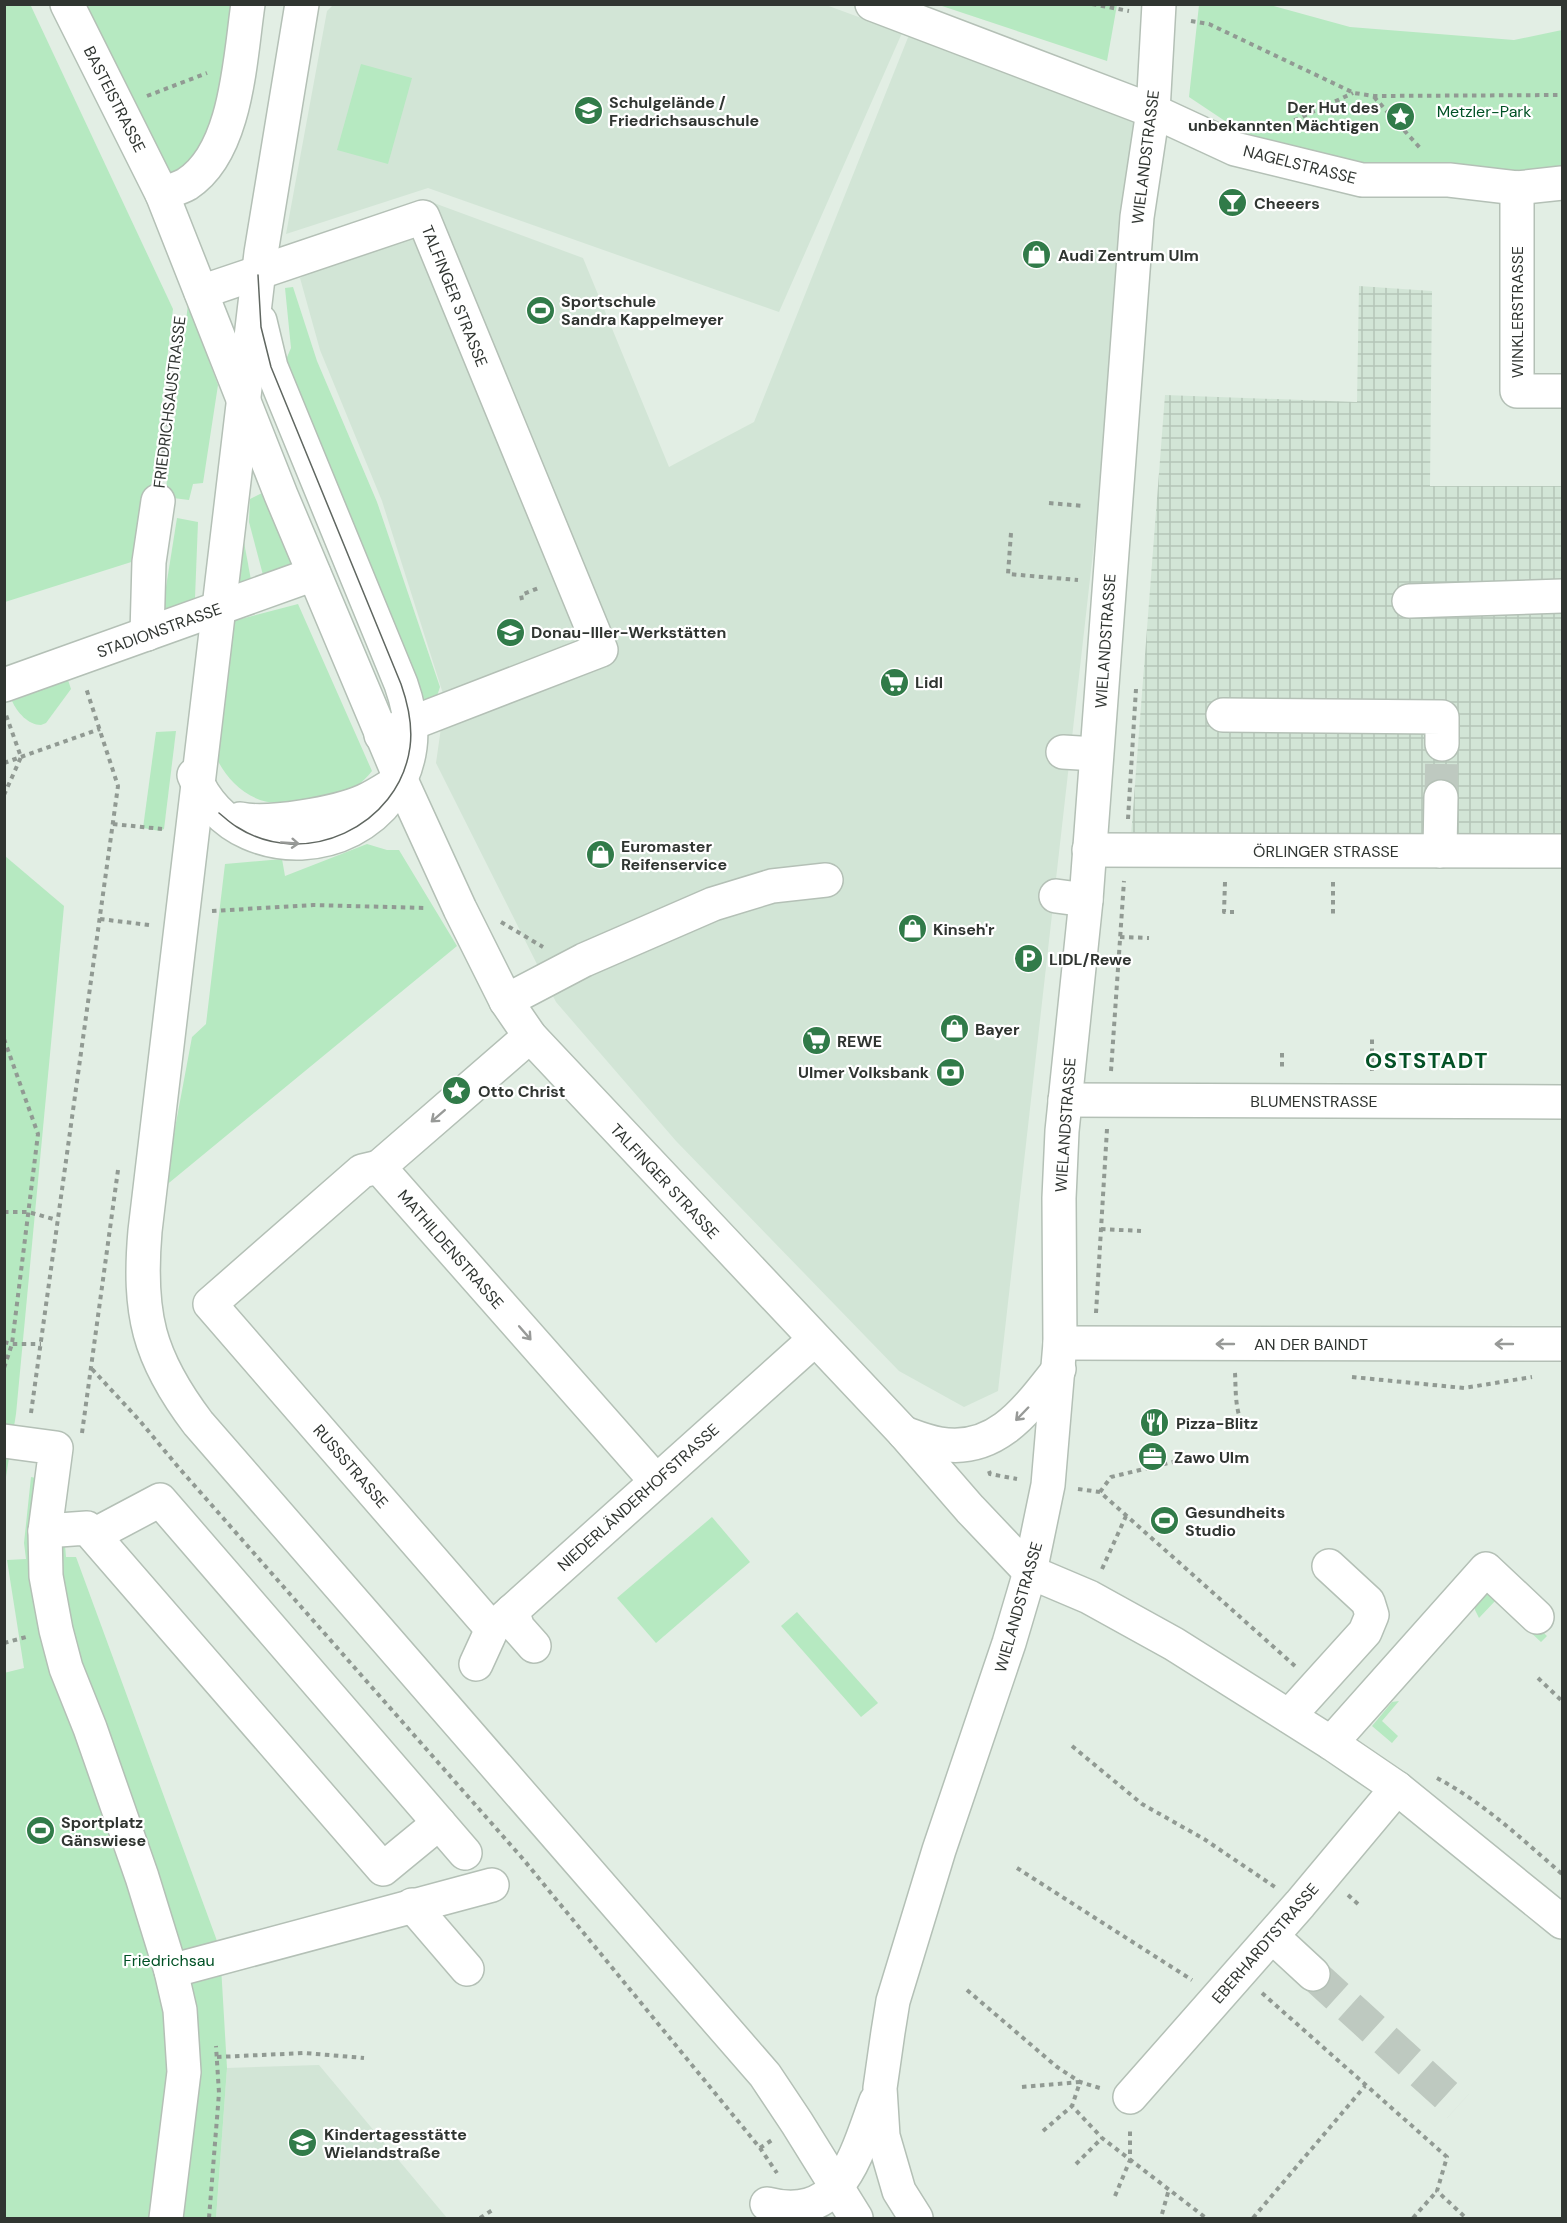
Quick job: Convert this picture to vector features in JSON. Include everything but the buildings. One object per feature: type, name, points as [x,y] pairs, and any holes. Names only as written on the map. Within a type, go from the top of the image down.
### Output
[{"type":"street","name":"BASTEISTRASSE","points":[[67,4],[162,194]]},
{"type":"street","points":[[201,292],[162,194],[187,184],[200,173],[220,143],[233,102],[248,4]]},
{"type":"street","points":[[284,4],[252,274],[243,400],[208,612],[188,704],[126,1251],[126,1299],[133,1344],[141,1365],[163,1404],[200,1451],[729,2058],[836,2205]]},
{"type":"street","points":[[302,4],[252,274],[229,362],[208,612],[198,785],[143,1254],[145,1317],[155,1352],[184,1405],[205,1432],[743,2048],[783,2100],[836,2205]]},
{"type":"street","name":"NAGELSTRASSE","points":[[872,4],[1153,111],[1235,149],[1362,180],[1449,180],[1517,188],[1563,183]]},
{"type":"street","name":"WIELANDSTRASSE","points":[[916,2218],[836,2205],[883,2136],[880,2088],[888,2032],[901,1975],[939,1850],[1006,1652],[1030,1572],[1048,1485],[1060,1356],[1059,1198],[1065,1100],[1071,898],[1089,850],[1137,217],[1153,111],[1146,8]]},
{"type":"street","name":"WINKLERSTRASSE","points":[[1517,188],[1517,391],[1563,391]]},
{"type":"street","name":"TALFINGER STRASSE","points":[[396,730],[601,650],[423,217],[201,292],[314,574],[396,730],[400,780],[460,909],[506,1000],[530,1036],[904,1433],[970,1509],[1030,1572]]},
{"type":"street","points":[[252,274],[271,367],[401,684],[409,710],[396,730]]},
{"type":"street","name":"FRIEDRICHSAUSTRASSE","points":[[147,634],[149,562],[158,501]]},
{"type":"street","name":"STADIONSTRASSE","points":[[4,686],[314,574]]},
{"type":"street","points":[[1409,601],[1563,596]]},
{"type":"street","points":[[188,704],[190,756],[198,785],[219,813],[248,821],[272,822],[354,805],[377,795],[400,780]]},
{"type":"street","points":[[1223,715],[1442,717],[1442,744]]},
{"type":"street","points":[[1063,752],[1096,754]]},
{"type":"street","points":[[1440,851],[1441,797]]},
{"type":"street","name":"ÖRLINGER STRASSE","points":[[1089,850],[1563,851]]},
{"type":"street","points":[[506,1000],[570,968],[713,904],[772,886],[826,880]]},
{"type":"street","points":[[379,1167],[530,1036]]},
{"type":"street","name":"BLUMENSTRASSE","points":[[1065,1100],[1563,1102]]},
{"type":"street","name":"RUSSSTRASSE","points":[[379,1167],[362,1171],[210,1304],[502,1620],[518,1628],[534,1646]]},
{"type":"street","name":"MATHILDENSTRASSE","points":[[379,1167],[656,1481]]},
{"type":"street","name":"NIEDERLÄNDERHOFSTRASSE","points":[[476,1664],[502,1620],[814,1340]]},
{"type":"street","name":"AN DER BAINDT","points":[[1060,1356],[1094,1344],[1563,1344]]},
{"type":"street","points":[[904,1433],[940,1444],[959,1445],[977,1442],[997,1434],[1012,1424],[1027,1409],[1060,1356]]},
{"type":"street","points":[[4,1441],[56,1448],[45,1531],[46,1576],[56,1630],[66,1668],[90,1728],[138,1866],[171,1971],[180,2010],[184,2072],[166,2218]]},
{"type":"street","points":[[94,1536],[160,1500],[465,1853]]},
{"type":"street","points":[[45,1531],[87,1528],[383,1869],[439,1823]]},
{"type":"street","points":[[1288,1716],[1365,1632],[1372,1615],[1368,1602],[1329,1566]]},
{"type":"street","points":[[1331,1743],[1486,1569],[1537,1617]]},
{"type":"street","points":[[1030,1572],[1089,1597],[1174,1644],[1331,1743],[1397,1788],[1563,1922]]},
{"type":"street","name":"EBERHARDTSTRASSE","points":[[1130,2097],[1300,1904],[1397,1788]]},
{"type":"street","points":[[171,1971],[492,1885]]},
{"type":"street","points":[[411,1905],[467,1969]]},
{"type":"street","points":[[1272,1936],[1313,1974]]},
{"type":"street","points":[[836,2205],[880,2088]]},
{"type":"path","points":[[1092,4],[1146,8]]},
{"type":"path","points":[[1191,21],[1209,24],[1354,93],[1374,96],[1563,95]]},
{"type":"path","points":[[119,106],[239,61]]},
{"type":"path","points":[[1235,149],[1354,93]]},
{"type":"path","points":[[1374,96],[1449,180]]},
{"type":"path","name":"FRIEDRICHSAUSTRASSE","points":[[158,501],[180,307],[201,292]]},
{"type":"path","points":[[1049,503],[1070,505]]},
{"type":"path","points":[[1011,532],[1011,558],[1008,574],[1109,582]]},
{"type":"path","points":[[522,600],[521,595],[535,589]]},
{"type":"path","points":[[85,685],[118,786],[100,919],[149,925]]},
{"type":"path","points":[[1094,1344],[1136,685]]},
{"type":"path","points":[[4,711],[21,757],[4,795]]},
{"type":"path","points":[[4,762],[100,729]]},
{"type":"path","points":[[204,911],[313,905],[460,909]]},
{"type":"path","points":[[1224,912],[1234,912]]},
{"type":"path","points":[[496,919],[532,939],[570,968]]},
{"type":"path","points":[[1120,937],[1149,938]]},
{"type":"path","points":[[4,1039],[38,1134],[12,1344],[4,1368]]},
{"type":"path","points":[[81,1440],[119,1165]]},
{"type":"path","points":[[4,1212],[28,1212],[57,1220]]},
{"type":"path","points":[[1101,1229],[1141,1232]]},
{"type":"path","points":[[4,1342],[41,1344]]},
{"type":"path","points":[[91,1368],[523,1859],[771,2162],[836,2205]]},
{"type":"path","points":[[1235,1372],[1238,1413],[1242,1422],[1248,1427],[1258,1428]]},
{"type":"path","points":[[1100,1492],[1111,1477],[1177,1461]]},
{"type":"path","points":[[1089,1597],[1126,1516]]},
{"type":"path","points":[[4,1643],[26,1637]]},
{"type":"path","points":[[1538,1678],[1563,1701]]},
{"type":"path","points":[[1072,1746],[1142,1804],[1204,1839],[1300,1904]]},
{"type":"path","points":[[1017,1868],[1217,1997]]},
{"type":"path","points":[[1239,1972],[1365,2086],[1448,2157],[1437,2191],[1413,2218]]},
{"type":"path","points":[[967,1990],[1057,2067],[1080,2082],[1130,2097]]},
{"type":"path","points":[[217,2057],[305,2053],[364,2058]]},
{"type":"path","points":[[1022,2087],[1080,2082]]},
{"type":"path","points":[[1043,2131],[1072,2106],[1080,2082]]},
{"type":"path","points":[[1253,2218],[1365,2086]]},
{"type":"path","points":[[1072,2106],[1102,2138],[1206,2218]]},
{"type":"path","points":[[1076,2164],[1102,2138]]},
{"type":"path","points":[[1114,2196],[1130,2160]]},
{"type":"path","points":[[1162,2214],[1169,2189]]},
{"type":"path","points":[[1437,2191],[1466,2218]]},
{"type":"path","points":[[480,2218],[494,2209]]},
{"type":"shaded area","name":"Schulgelände / Friedrichsauschule","points":[[333,5],[826,5],[902,33],[779,312],[428,188],[286,234],[327,11]]},
{"type":"shaded area","points":[[911,30],[1142,120],[998,1391],[964,1407],[899,1371],[676,1141],[556,1002],[436,763],[445,700],[382,501],[320,350],[300,278],[434,203],[583,258],[669,467],[754,422]]},
{"type":"shaded area","points":[[1359,286],[1432,291],[1430,486],[1562,486],[1562,836],[1131,836],[1165,395],[1357,402]]},
{"type":"shaded area","name":"Kindertagesstätte Wielandstraße","points":[[319,2065],[447,2218],[216,2218],[227,2068]]},
{"type":"green space","points":[[30,4],[173,309],[144,558],[5,602],[4,5]]},
{"type":"green space","points":[[67,5],[248,5],[227,124],[162,194]]},
{"type":"green space","points":[[939,5],[1117,5],[1107,61]]},
{"type":"green space","name":"Metzler-Park","points":[[1199,5],[1270,5],[1350,27],[1514,40],[1562,30],[1562,183],[1328,162],[1240,131],[1189,97]]},
{"type":"green space","points":[[361,64],[412,78],[388,164],[337,150]]},
{"type":"green space","points":[[293,287],[317,361],[377,502],[440,687],[437,696],[420,705],[284,364],[291,348],[285,288]]},
{"type":"green space","points":[[188,304],[218,385],[203,483],[193,484],[189,500],[165,497]]},
{"type":"green space","points":[[262,493],[293,565],[263,575],[249,522],[250,499]]},
{"type":"green space","points":[[177,518],[198,522],[195,598],[162,612]]},
{"type":"green space","points":[[241,526],[251,580],[233,587]]},
{"type":"green space","points":[[298,604],[372,771],[356,786],[336,796],[303,802],[268,802],[252,797],[239,788],[228,776],[215,755],[226,623]]},
{"type":"green space","points":[[68,680],[71,689],[46,723],[41,725],[32,723],[24,717],[12,701]]},
{"type":"green space","points":[[176,731],[164,829],[160,831],[143,828],[156,732]]},
{"type":"green space","points":[[367,844],[387,850],[399,850],[457,946],[164,1187],[192,1037],[206,1024],[225,864],[282,859],[285,876]]},
{"type":"green space","points":[[5,856],[64,906],[16,1414],[5,1483]]},
{"type":"green space","name":"Friedrichsau","points":[[31,1477],[41,1479],[56,1546],[65,1545],[66,1557],[76,1557],[220,1949],[227,2068],[216,2218],[5,2218],[4,1673],[24,1668],[7,1560],[26,1559],[24,1543]]},
{"type":"green space","points":[[712,1517],[750,1562],[656,1643],[617,1598]]},
{"type":"green space","points":[[1501,1592],[1547,1636],[1541,1642],[1496,1600],[1479,1618],[1475,1605],[1487,1593]]},
{"type":"green space","points":[[797,1612],[878,1703],[861,1717],[781,1626]]},
{"type":"green space","points":[[1399,1701],[1382,1721],[1398,1736],[1392,1743],[1372,1726],[1392,1702]]},
{"type":"tunnel","points":[[1441,797],[1442,744]]},
{"type":"tunnel","points":[[1313,1974],[1458,2106]]},
{"type":"tram line","points":[[219,813],[237,827],[263,839],[291,844],[318,842],[344,833],[368,819],[388,799],[402,775],[411,739],[409,715],[401,684],[271,367],[261,327],[258,275]]},
{"type":"place","name":"Schulgelände / Friedrichsauschule","points":[[588,111]]},
{"type":"place","name":"Der Hut des unbekannten Mächtigen","points":[[1400,116]]},
{"type":"place","name":"Cheeers","points":[[1233,203]]},
{"type":"place","name":"Audi Zentrum Ulm","points":[[1037,255]]},
{"type":"place","name":"Sportschule Sandra Kappelmeyer","points":[[540,310]]},
{"type":"place","name":"Donau-Iller-Werkstätten","points":[[510,632]]},
{"type":"place","name":"Lidl","points":[[894,682]]},
{"type":"place","name":"Euromaster Reifenservice","points":[[600,855]]},
{"type":"place","name":"Kinseh'r","points":[[912,929]]},
{"type":"place","name":"LIDL/Rewe","points":[[1028,959]]},
{"type":"place","name":"Bayer","points":[[954,1029]]},
{"type":"place","name":"REWE","points":[[816,1041]]},
{"type":"place","name":"Ulmer Volksbank","points":[[950,1072]]},
{"type":"place","name":"Otto Christ","points":[[457,1091]]},
{"type":"place","name":"Pizza-Blitz","points":[[1155,1423]]},
{"type":"place","name":"Zawo Ulm","points":[[1153,1457]]},
{"type":"place","name":"Gesundheits Studio","points":[[1164,1521]]},
{"type":"place","name":"Sportplatz Gänswiese","points":[[40,1831]]},
{"type":"place","name":"Kindertagesstätte Wielandstraße","points":[[303,2143]]},
{"type":"district","name":"OSTSTADT","points":[[1427,1060]]}]
